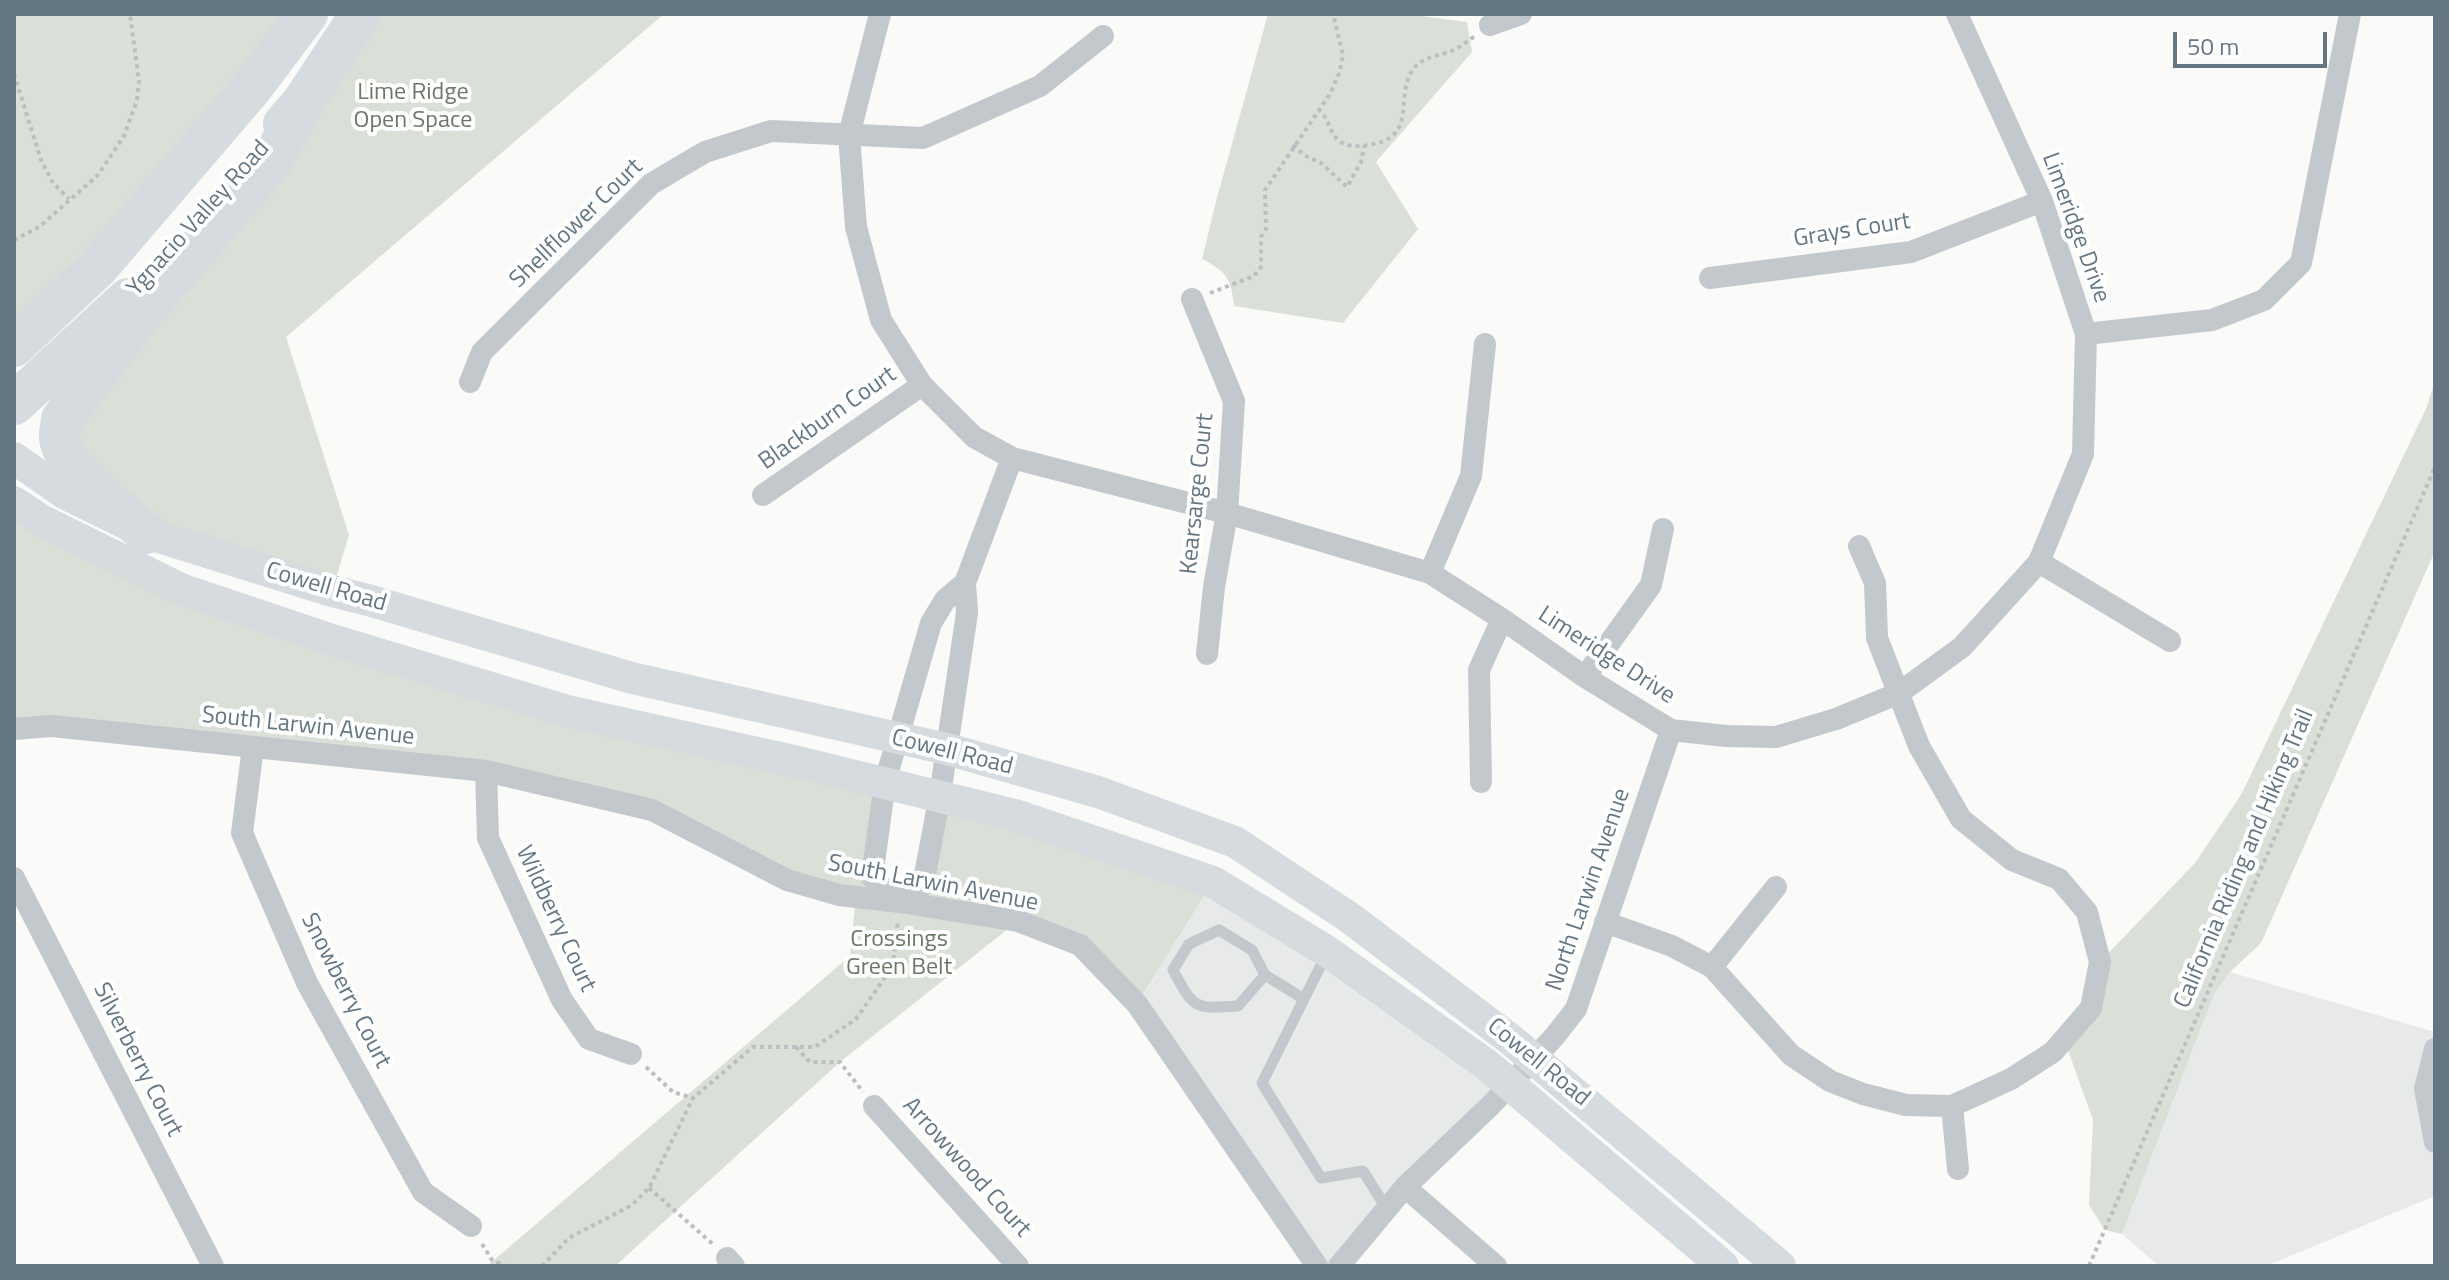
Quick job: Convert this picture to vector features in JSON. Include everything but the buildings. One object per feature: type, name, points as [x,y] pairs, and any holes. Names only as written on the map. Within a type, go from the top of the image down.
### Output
[{"type":"highway","name":"Ygnacio Valley Road","points":[[14,346],[97,268],[253,86],[307,14]]},
{"type":"highway","name":"Ygnacio Valley Road","points":[[14,404],[139,288],[303,102],[361,14]]},
{"type":"highway","points":[[146,533],[86,480],[67,457],[60,439],[62,419],[132,325],[271,162],[303,102]]},
{"type":"street","name":"Limeridge Drive","points":[[880,14],[849,135],[856,227],[881,320],[922,385],[974,437],[1012,458],[1227,513],[1430,573],[1585,677],[1671,730],[1776,737],[1836,719],[1899,693],[1962,647],[2039,562],[2083,454],[2086,334],[2042,201],[1957,14]]},
{"type":"street","points":[[1490,25],[1521,14]]},
{"type":"street","points":[[2086,334],[2212,320],[2264,300],[2301,263],[2350,14]]},
{"type":"street","name":"Shellflower Court","points":[[470,382],[482,352],[651,184],[705,152],[771,131],[923,138],[1040,86],[1103,36]]},
{"type":"street","name":"Grays Court","points":[[1710,278],[1911,252],[2042,201]]},
{"type":"street","name":"Kearsarge Court","points":[[1192,299],[1234,401],[1227,513],[1214,587],[1207,654]]},
{"type":"street","points":[[1430,573],[1471,476],[1485,344]]},
{"type":"street","name":"Blackburn Court","points":[[763,495],[922,385]]},
{"type":"street","name":"Cowell Road","points":[[14,458],[64,493],[146,533],[332,591],[632,678],[947,749],[1098,792],[1235,842],[1350,918],[1534,1059],[1780,1266]]},
{"type":"street","points":[[965,583],[945,600],[931,623],[885,782],[872,877],[900,902],[923,885],[940,795],[967,613],[965,583],[1012,458]]},
{"type":"street","name":"Cowell Road","points":[[14,502],[41,520],[183,590],[329,639],[571,712],[885,782],[1015,815],[1213,882],[1328,952],[1487,1065],[1723,1266]]},
{"type":"street","points":[[1585,677],[1651,585],[1663,529]]},
{"type":"street","points":[[1605,922],[1672,946],[1712,967],[1791,1055],[1830,1081],[1863,1094],[1906,1105],[1952,1106],[2011,1079],[2053,1052],[2091,1008],[2100,962],[2087,912],[2059,879],[2012,860],[1961,819],[1919,746],[1877,638],[1875,583],[1859,546]]},
{"type":"street","points":[[2039,562],[2170,641]]},
{"type":"street","points":[[1481,782],[1479,670],[1502,619]]},
{"type":"street","name":"South Larwin Avenue","points":[[14,729],[52,726],[486,771],[652,810],[787,880],[839,895],[1018,921],[1080,945],[1137,1004],[1317,1266]]},
{"type":"street","name":"North Larwin Avenue","points":[[1339,1266],[1405,1187],[1510,1084],[1576,1009],[1671,730]]},
{"type":"street","name":"Snowberry Court","points":[[253,747],[242,833],[307,983],[423,1192],[471,1226]]},
{"type":"street","name":"Wildberry Court","points":[[486,771],[488,838],[562,1000],[589,1039],[631,1054]]},
{"type":"street","name":"Silverberry Court","points":[[14,878],[213,1266]]},
{"type":"street","points":[[1712,967],[1776,887]]},
{"type":"street","points":[[2435,1049],[2425,1089],[2435,1142]]},
{"type":"street","name":"Arrowwood Court","points":[[874,1106],[1018,1266]]},
{"type":"street","points":[[1952,1106],[1958,1169]]},
{"type":"street","points":[[1405,1187],[1496,1266]]},
{"type":"lane","points":[[1265,975],[1238,1006],[1203,1008],[1188,999],[1173,970],[1189,944],[1219,930],[1252,950],[1265,975],[1304,999]]},
{"type":"lane","points":[[1328,952],[1262,1083],[1321,1178],[1363,1171],[1387,1209]]},
{"type":"path","points":[[14,240],[39,227],[98,175],[124,136],[132,119],[139,81],[130,14]]},
{"type":"path","points":[[1192,299],[1254,276],[1261,267],[1261,237],[1266,229],[1265,190],[1330,94],[1340,71],[1343,55],[1333,14]]},
{"type":"path","points":[[1318,109],[1329,120],[1338,140],[1345,145],[1364,146],[1382,142],[1399,128],[1410,74],[1417,65],[1458,48],[1490,25]]},
{"type":"path","points":[[14,74],[41,160],[53,183],[69,199]]},
{"type":"path","points":[[1293,145],[1304,155],[1321,163],[1347,187],[1361,162],[1364,146]]},
{"type":"path","name":"California Riding and Hiking Trail","points":[[2089,1266],[2435,467]]},
{"type":"path","points":[[542,1266],[569,1238],[632,1205],[649,1188],[693,1098],[753,1047],[815,1047],[856,1019],[893,966],[900,902]]},
{"type":"path","points":[[796,1047],[810,1062],[840,1062],[874,1106]]},
{"type":"path","points":[[631,1054],[673,1092],[693,1098]]},
{"type":"path","points":[[649,1188],[731,1262]]},
{"type":"path","points":[[471,1226],[492,1260],[505,1266]]},
{"type":"shaded area","points":[[1213,882],[1510,1084],[1339,1266],[1317,1266],[1137,1005]]},
{"type":"shaded area","points":[[2230,972],[2435,1032],[2435,1196],[2266,1266],[2159,1266],[2122,1234],[2214,994]]},
{"type":"green space","points":[[14,14],[299,14],[14,346]]},
{"type":"green space","name":"Lime Ridge Open Space","points":[[361,14],[664,14],[286,337],[349,535],[332,591],[146,533],[62,419]]},
{"type":"green space","points":[[1268,14],[1405,14],[1467,22],[1472,52],[1376,162],[1418,229],[1343,323],[1234,306],[1226,277],[1202,259]]},
{"type":"green space","points":[[2435,382],[2435,551],[2261,943],[2230,972],[2214,994],[2122,1234],[2105,1230],[2089,1205],[2093,1120],[2064,1039],[2100,962],[2195,863],[2241,795],[2426,409]]},
{"type":"green space","name":"Crossings Green Belt","points":[[14,502],[183,590],[885,782],[872,877],[900,902],[923,885],[940,795],[1213,882],[1137,1004],[1080,945],[1018,921],[840,1062],[615,1266],[487,1266],[850,956],[856,897],[839,895],[652,810],[486,771],[14,729]]}]
